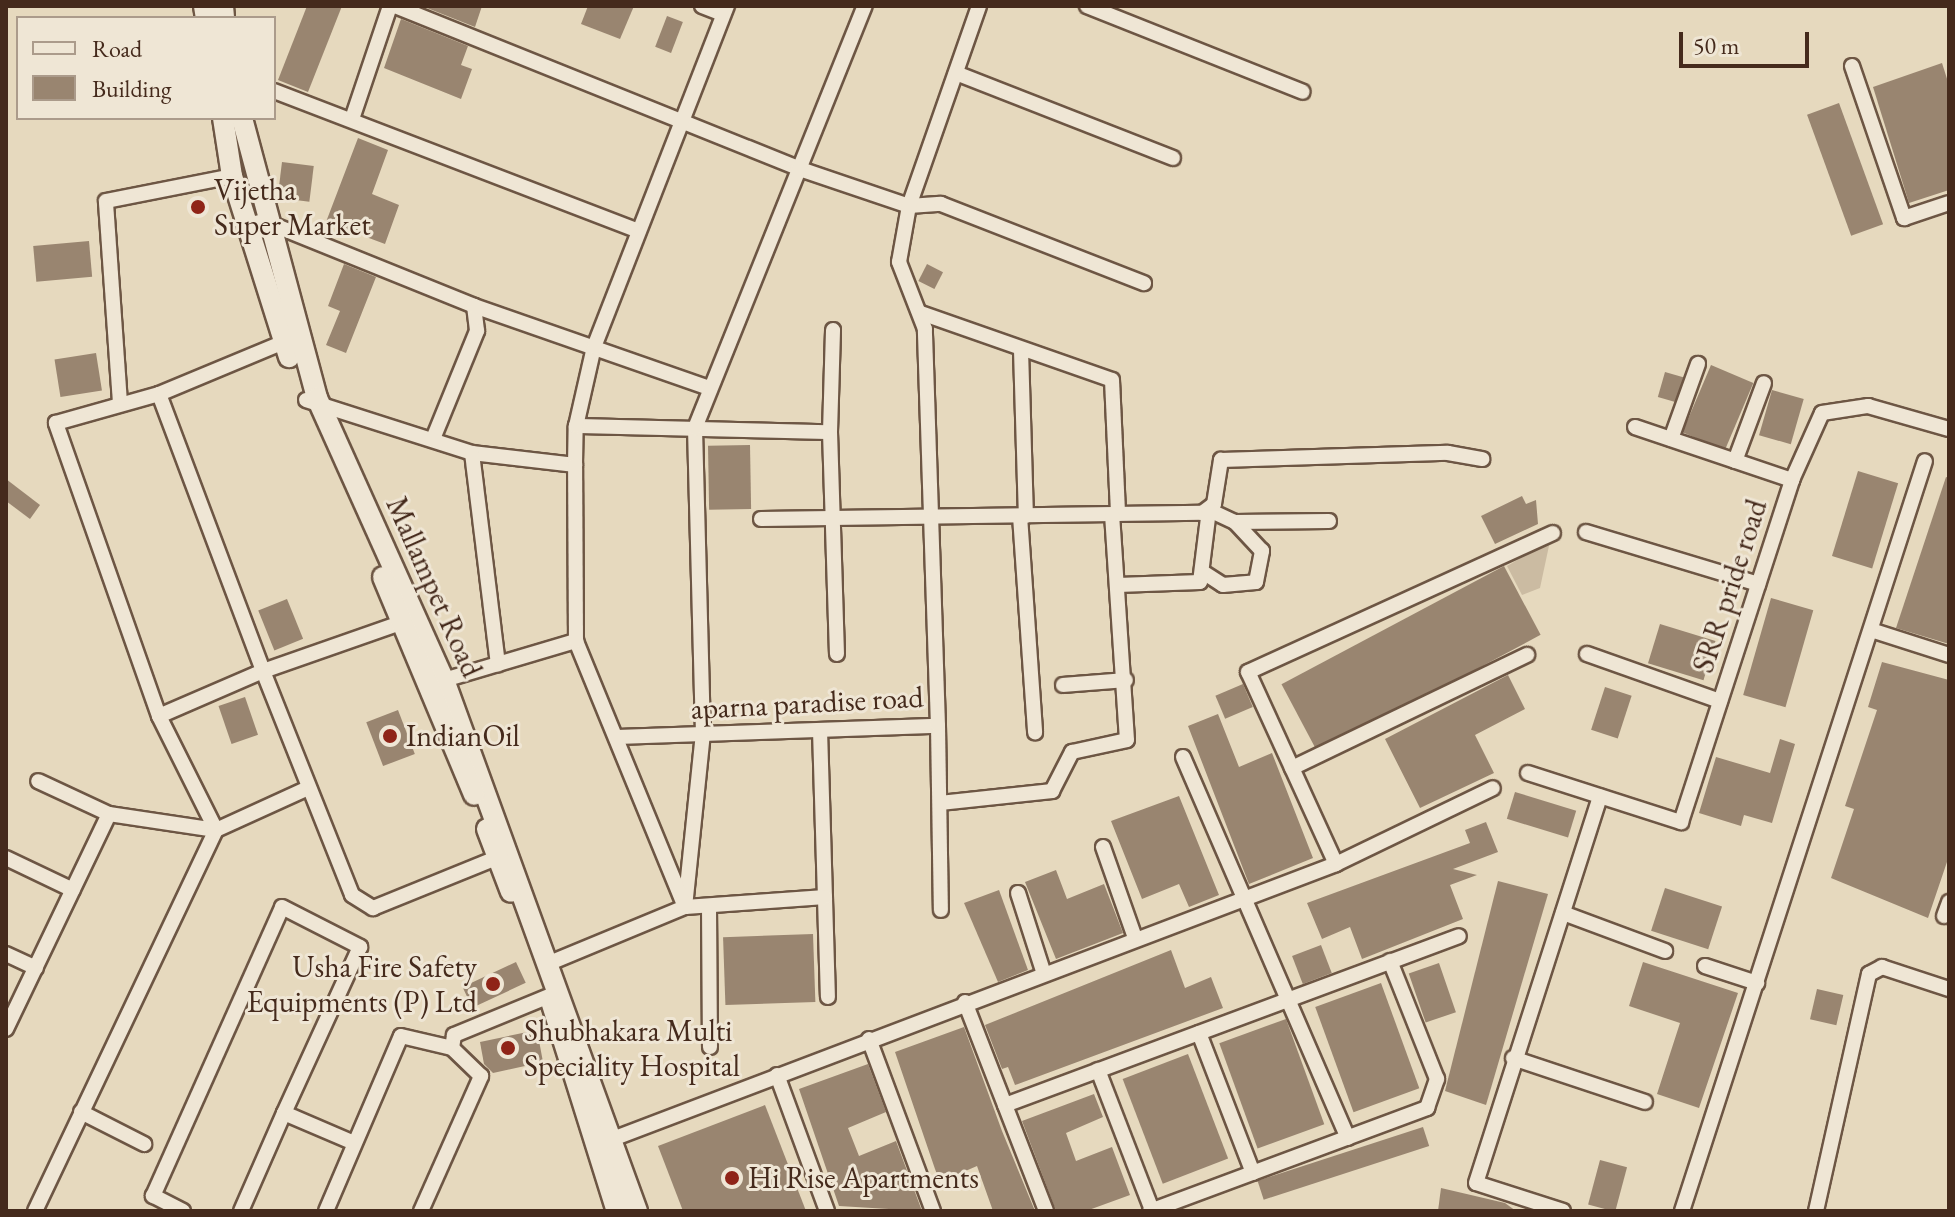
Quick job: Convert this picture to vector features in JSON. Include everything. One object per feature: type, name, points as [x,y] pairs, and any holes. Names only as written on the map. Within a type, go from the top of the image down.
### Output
[{"type":"main road","name":"Mallampet Road","points":[[223,120],[232,176],[256,223],[311,399]]},
{"type":"main road","name":"Mallampet Road","points":[[242,120],[256,223],[284,342],[392,582],[444,680],[549,996],[606,1142],[637,1211]]},
{"type":"main road","name":"Mallampet Road","points":[[392,582],[403,622],[552,962],[606,1142],[617,1211]]},
{"type":"street","points":[[352,119],[395,6],[797,168],[909,206],[941,204],[1144,283]]},
{"type":"street","points":[[685,907],[576,641],[575,465],[576,426],[594,347],[725,10],[702,6]]},
{"type":"street","points":[[685,907],[703,734],[695,428],[797,168],[865,6]]},
{"type":"street","points":[[940,803],[1052,791],[1072,752],[1127,740],[1115,514],[1112,380],[921,313],[899,262],[909,206],[979,6]]},
{"type":"street","points":[[1087,6],[1303,92]]},
{"type":"street","points":[[1852,66],[1904,218],[1949,203]]},
{"type":"street","points":[[956,73],[1173,158]]},
{"type":"street","points":[[276,92],[638,231]]},
{"type":"street","points":[[120,403],[106,201],[232,176]]},
{"type":"street","points":[[256,223],[474,306],[710,388]]},
{"type":"street","points":[[433,439],[477,331],[474,306]]},
{"type":"street","name":"aparna paradise road","points":[[617,737],[938,726],[921,313]]},
{"type":"street","points":[[833,330],[830,432],[837,654]]},
{"type":"street","points":[[216,830],[159,716],[56,423],[159,394],[284,342]]},
{"type":"street","points":[[1021,350],[1023,516],[1035,732]]},
{"type":"street","points":[[1671,439],[1698,364]]},
{"type":"street","points":[[1735,461],[1764,383]]},
{"type":"street","points":[[159,394],[308,788],[352,895],[373,908],[503,855]]},
{"type":"street","points":[[311,399],[472,453],[575,465]]},
{"type":"street","name":"SRR pride road","points":[[1528,773],[1681,822],[1812,427],[1836,408],[1868,406],[1949,429]]},
{"type":"street","points":[[576,426],[830,432]]},
{"type":"street","points":[[1635,427],[1792,480]]},
{"type":"street","points":[[472,453],[498,664]]},
{"type":"street","points":[[1118,585],[1193,585],[1206,574],[1209,510],[1221,460],[1448,453],[1482,459]]},
{"type":"street","points":[[1682,1211],[1925,461]]},
{"type":"street","points":[[761,519],[1209,510],[1235,522],[1262,551],[1256,582],[1223,585],[1206,574]]},
{"type":"street","points":[[1235,522],[1329,521]]},
{"type":"street","points":[[1586,532],[1758,584]]},
{"type":"street","points":[[1336,864],[1248,672],[1553,533]]},
{"type":"street","points":[[159,716],[263,671],[403,622]]},
{"type":"street","points":[[1871,630],[1949,655]]},
{"type":"street","points":[[444,680],[576,641]]},
{"type":"street","points":[[1587,654],[1720,701]]},
{"type":"street","points":[[1292,768],[1527,655]]},
{"type":"street","points":[[1063,685],[1126,680]]},
{"type":"street","points":[[938,726],[941,910]]},
{"type":"street","points":[[820,730],[828,997]]},
{"type":"street","points":[[1183,757],[1348,1138]]},
{"type":"street","points":[[38,781],[109,814],[216,830],[308,788]]},
{"type":"street","points":[[606,1142],[1043,971],[1336,864],[1493,788]]},
{"type":"street","points":[[1563,1211],[1548,1209],[1476,1183],[1513,1058],[1600,796]]},
{"type":"street","points":[[6,1029],[109,814]]},
{"type":"street","points":[[35,1211],[216,830]]},
{"type":"street","points":[[1103,847],[1135,938]]},
{"type":"street","points":[[6,858],[73,890]]},
{"type":"street","points":[[1018,893],[1043,971]]},
{"type":"street","points":[[552,962],[685,907],[825,897]]},
{"type":"street","points":[[709,906],[710,1047]]},
{"type":"street","points":[[183,1211],[153,1196],[282,907],[360,947],[241,1211]]},
{"type":"street","points":[[1563,913],[1665,951]]},
{"type":"street","points":[[1005,1105],[1459,936]]},
{"type":"street","points":[[6,954],[36,968]]},
{"type":"street","points":[[1098,1070],[1151,1211],[1348,1138],[1427,1108],[1435,1097],[1437,1079],[1390,961]]},
{"type":"street","points":[[1705,966],[1757,983]]},
{"type":"street","points":[[1816,1211],[1869,974],[1882,967],[1949,989]]},
{"type":"street","points":[[452,1048],[459,1030],[549,996]]},
{"type":"street","points":[[965,1002],[1046,1211]]},
{"type":"street","points":[[1199,1033],[1253,1173]]},
{"type":"street","points":[[326,1211],[401,1036],[452,1048],[481,1076],[421,1211]]},
{"type":"street","points":[[869,1039],[933,1211]]},
{"type":"street","points":[[1513,1058],[1645,1102]]},
{"type":"street","points":[[777,1075],[827,1211]]},
{"type":"street","points":[[81,1112],[144,1144]]},
{"type":"street","points":[[284,1113],[354,1143]]},
{"type":"shaded area","points":[[1550,541],[1540,588],[1522,595],[1507,566]]},
{"type":"building","points":[[307,6],[342,6],[308,92],[278,80]]},
{"type":"building","points":[[422,6],[482,6],[475,27]]},
{"type":"building","points":[[588,6],[634,6],[620,39],[581,24]]},
{"type":"building","points":[[667,16],[683,22],[671,53],[655,47]]},
{"type":"building","points":[[401,19],[468,46],[461,65],[472,69],[461,99],[384,68]]},
{"type":"building","points":[[1942,63],[1949,85],[1949,190],[1909,203],[1873,87]]},
{"type":"building","points":[[1839,103],[1883,224],[1851,236],[1807,115]]},
{"type":"building","points":[[358,138],[388,150],[372,194],[399,205],[385,244],[326,222]]},
{"type":"building","points":[[282,162],[314,166],[309,202],[278,198]]},
{"type":"building","points":[[89,241],[92,277],[36,282],[33,246]]},
{"type":"building","points":[[344,264],[376,277],[346,353],[326,345],[340,311],[328,306]]},
{"type":"building","points":[[927,264],[943,272],[934,289],[918,281]]},
{"type":"building","points":[[96,353],[102,391],[60,397],[55,360]]},
{"type":"building","points":[[1711,365],[1753,383],[1725,450],[1682,432]]},
{"type":"building","points":[[1665,372],[1683,377],[1676,402],[1658,397]]},
{"type":"building","points":[[1772,390],[1804,399],[1791,444],[1759,435]]},
{"type":"building","points":[[750,445],[751,509],[709,510],[708,446]]},
{"type":"building","points":[[1858,471],[1898,483],[1872,568],[1832,556]]},
{"type":"building","points":[[1946,477],[1949,478],[1949,644],[1896,628]]},
{"type":"building","points":[[6,479],[40,505],[30,519],[6,501]]},
{"type":"building","points":[[1522,496],[1526,504],[1536,500],[1538,524],[1495,544],[1481,516]]},
{"type":"building","points":[[1504,566],[1541,635],[1318,753],[1281,684]]},
{"type":"building","points":[[1771,598],[1813,610],[1785,707],[1743,695]]},
{"type":"building","points":[[287,599],[303,639],[274,650],[258,611]]},
{"type":"building","points":[[1660,624],[1715,641],[1703,680],[1648,663]]},
{"type":"building","points":[[1882,662],[1949,680],[1949,856],[1928,918],[1831,878],[1854,809],[1845,806],[1877,710],[1868,707]]},
{"type":"building","points":[[1508,675],[1525,709],[1475,735],[1494,773],[1420,808],[1385,739]]},
{"type":"building","points":[[1243,684],[1253,707],[1225,719],[1215,696]]},
{"type":"building","points":[[1605,687],[1632,696],[1618,738],[1591,730]]},
{"type":"building","points":[[245,697],[258,735],[232,744],[219,706]]},
{"type":"building","points":[[398,710],[415,754],[383,766],[366,722]]},
{"type":"building","points":[[1218,714],[1239,767],[1272,753],[1313,858],[1249,884],[1188,726]]},
{"type":"building","points":[[1780,739],[1795,744],[1772,823],[1744,815],[1741,826],[1699,813],[1716,757],[1770,773]]},
{"type":"building","points":[[1515,792],[1576,811],[1568,837],[1507,819]]},
{"type":"building","points":[[1179,796],[1219,895],[1189,907],[1179,884],[1142,899],[1111,821]]},
{"type":"building","points":[[1486,822],[1498,852],[1453,869],[1477,875],[1450,885],[1463,919],[1362,959],[1350,927],[1322,939],[1307,903],[1470,843],[1465,830]]},
{"type":"building","points":[[1056,870],[1067,899],[1104,884],[1123,933],[1056,959],[1025,882]]},
{"type":"building","points":[[1498,881],[1548,894],[1486,1105],[1445,1091]]},
{"type":"building","points":[[1665,888],[1722,907],[1708,949],[1651,931]]},
{"type":"building","points":[[999,890],[1028,970],[998,982],[964,903]]},
{"type":"building","points":[[813,934],[815,1002],[725,1005],[723,937]]},
{"type":"building","points":[[1321,945],[1332,973],[1303,984],[1292,956]]},
{"type":"building","points":[[1171,950],[1185,988],[1211,977],[1223,1008],[1015,1085],[1008,1067],[1002,1069],[985,1025]]},
{"type":"building","name":"Usha Fire Safety Equipments (P) Ltd","points":[[516,962],[526,983],[472,1008],[463,987]]},
{"type":"building","points":[[1643,962],[1738,993],[1699,1108],[1657,1094],[1680,1023],[1629,1006]]},
{"type":"building","points":[[1439,963],[1456,1012],[1426,1023],[1409,973]]},
{"type":"building","points":[[1381,983],[1419,1088],[1354,1112],[1315,1007]]},
{"type":"building","points":[[1817,989],[1843,995],[1836,1025],[1810,1019]]},
{"type":"building","points":[[1286,1019],[1324,1124],[1258,1149],[1219,1043]]},
{"type":"building","points":[[964,1027],[1035,1211],[993,1211],[977,1166],[940,1182],[895,1052]]},
{"type":"building","name":"Shubhakara Multi Speciality Hospital","points":[[537,1030],[543,1062],[493,1073],[484,1064],[480,1042]]},
{"type":"building","points":[[1188,1054],[1228,1159],[1163,1184],[1123,1079]]},
{"type":"building","points":[[868,1064],[886,1112],[848,1128],[859,1156],[896,1141],[922,1211],[839,1206],[799,1089]]},
{"type":"building","points":[[1094,1094],[1103,1117],[1066,1133],[1076,1161],[1112,1147],[1130,1195],[1086,1211],[1056,1211],[1022,1121]]},
{"type":"building","name":"Hi Rise Apartments","points":[[765,1105],[806,1211],[683,1211],[658,1146]]},
{"type":"building","points":[[1423,1127],[1429,1146],[1264,1200],[1258,1181]]},
{"type":"building","points":[[1600,1160],[1627,1167],[1615,1211],[1588,1204]]},
{"type":"building","points":[[1441,1188],[1505,1203],[1516,1211],[1438,1211]]},
{"type":"place","name":"Vijetha Super Market","points":[[198,207]]},
{"type":"place","name":"IndianOil","points":[[390,736]]},
{"type":"place","name":"Usha Fire Safety Equipments (P) Ltd","points":[[493,984]]},
{"type":"place","name":"Shubhakara Multi Speciality Hospital","points":[[508,1048]]},
{"type":"place","name":"Hi Rise Apartments","points":[[732,1178]]}]
